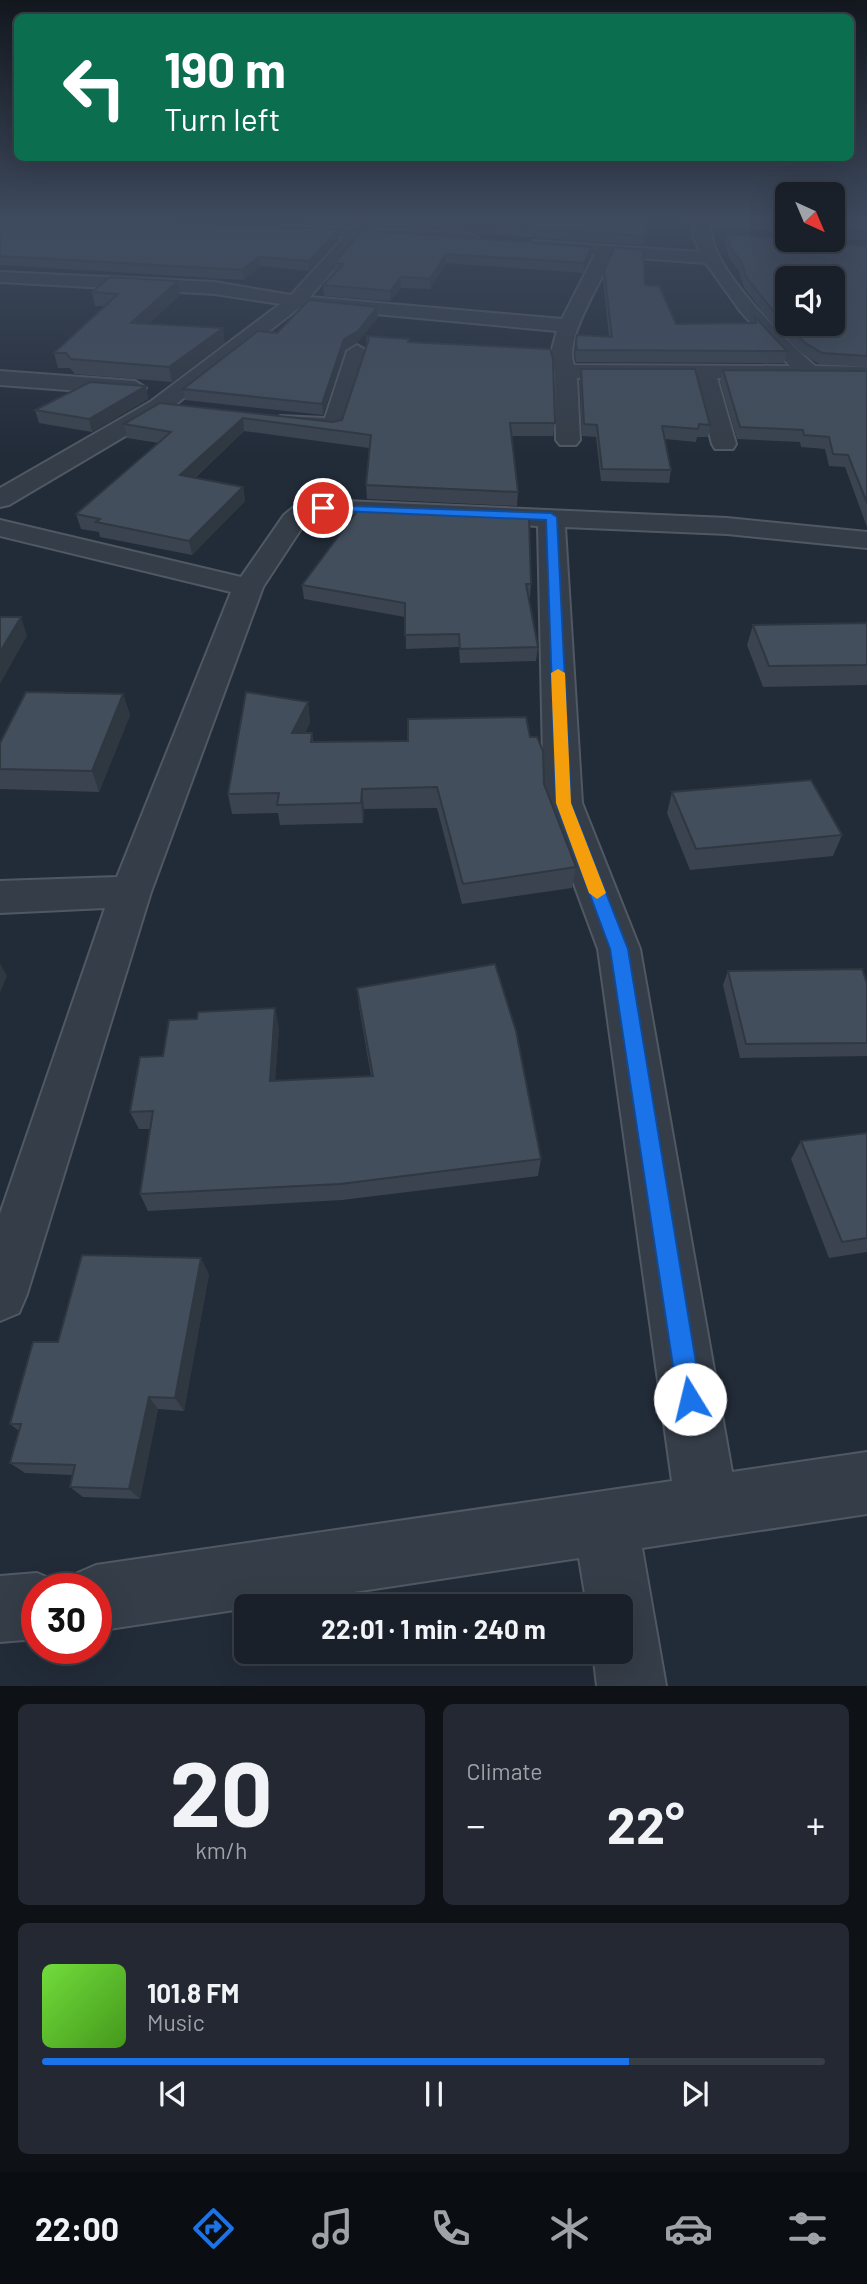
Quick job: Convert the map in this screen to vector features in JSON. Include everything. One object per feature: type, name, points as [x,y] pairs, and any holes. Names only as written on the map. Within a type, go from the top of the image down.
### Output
[{"type":"street","points":[[288,300],[568,326]]},
{"type":"street","points":[[568,440],[566,371],[560,356],[568,326],[583,300]]},
{"type":"street","points":[[744,300],[789,357],[808,371]]},
{"type":"street","points":[[0,499],[158,407],[180,401],[296,301]]},
{"type":"street","points":[[266,419],[334,426],[357,351]]},
{"type":"street","points":[[566,371],[867,373]]},
{"type":"street","points":[[704,371],[724,444]]},
{"type":"street","points":[[0,378],[180,401]]},
{"type":"street","points":[[0,1294],[131,892],[248,587],[293,521],[304,512],[323,508],[727,526],[754,531],[867,540]]},
{"type":"street","points":[[551,517],[563,803],[619,949],[707,1505]]},
{"type":"street","points":[[0,528],[248,587]]},
{"type":"street","points":[[0,897],[131,892]]},
{"type":"street","points":[[112,1596],[867,1483]]},
{"type":"street","points":[[605,1520],[618,1594]]},
{"type":"street","points":[[0,1608],[21,1607]]},
{"type":"street","points":[[629,1664],[632,1685]]},
{"type":"building","points":[[112,300],[157,300],[131,323],[223,328],[169,367],[71,359],[66,353],[54,353]]},
{"type":"building","points":[[309,300],[377,307],[357,332],[344,339],[322,404],[183,389],[258,331],[277,333]]},
{"type":"building","points":[[608,300],[665,300],[676,324],[756,323],[754,316],[787,351],[577,350],[577,335],[612,337]]},
{"type":"building","points":[[764,300],[775,300],[775,313]]},
{"type":"building","points":[[845,300],[867,300],[867,356],[822,353],[798,336],[845,336]]},
{"type":"building","points":[[366,336],[409,339],[408,342],[550,349],[553,359],[555,423],[510,423],[518,492],[366,485],[371,435],[243,418],[180,475],[243,487],[189,541],[96,522],[100,519],[76,514],[171,432],[124,424],[160,403],[333,422],[342,420],[369,339]]},
{"type":"building","points":[[581,369],[695,369],[710,425],[699,424],[698,429],[662,426],[671,470],[602,469],[597,425],[584,424]]},
{"type":"building","points":[[723,370],[867,371],[867,503],[848,455],[833,454],[829,437],[804,435],[803,430],[740,427]]},
{"type":"building","points":[[90,382],[146,386],[89,419],[35,410]]},
{"type":"building","points":[[364,508],[529,517],[531,584],[526,584],[538,647],[460,649],[459,634],[405,635],[405,603],[302,585],[358,510],[364,511]]},
{"type":"building","points":[[0,617],[21,617],[0,652]]},
{"type":"building","points":[[867,623],[867,665],[769,666],[753,625]]},
{"type":"building","points":[[26,692],[123,694],[92,771],[0,769],[0,743]]},
{"type":"building","points":[[246,692],[308,702],[292,733],[312,733],[311,742],[408,741],[408,719],[526,717],[530,737],[537,737],[543,751],[544,784],[576,867],[463,884],[437,787],[362,789],[361,803],[277,805],[279,793],[228,794]]},
{"type":"building","points":[[811,780],[842,835],[696,849],[672,792]]},
{"type":"building","points":[[495,964],[516,1031],[541,1159],[340,1184],[140,1194],[153,1111],[130,1112],[140,1057],[163,1056],[169,1020],[197,1019],[198,1012],[275,1008],[270,1081],[373,1076],[357,988]]},
{"type":"building","points":[[862,969],[867,983],[867,1043],[746,1044],[728,971]]},
{"type":"building","points":[[867,1133],[867,1238],[842,1242],[801,1141]]},
{"type":"building","points":[[82,1255],[201,1258],[175,1398],[149,1397],[129,1489],[70,1487],[75,1465],[10,1463],[21,1424],[10,1424],[33,1342],[58,1342]]},
{"type":"slow traffic","points":[[558,673],[563,803],[597,893]]},
{"type":"route","points":[[323,508],[551,517],[563,803],[619,949],[690,1399]]}]
